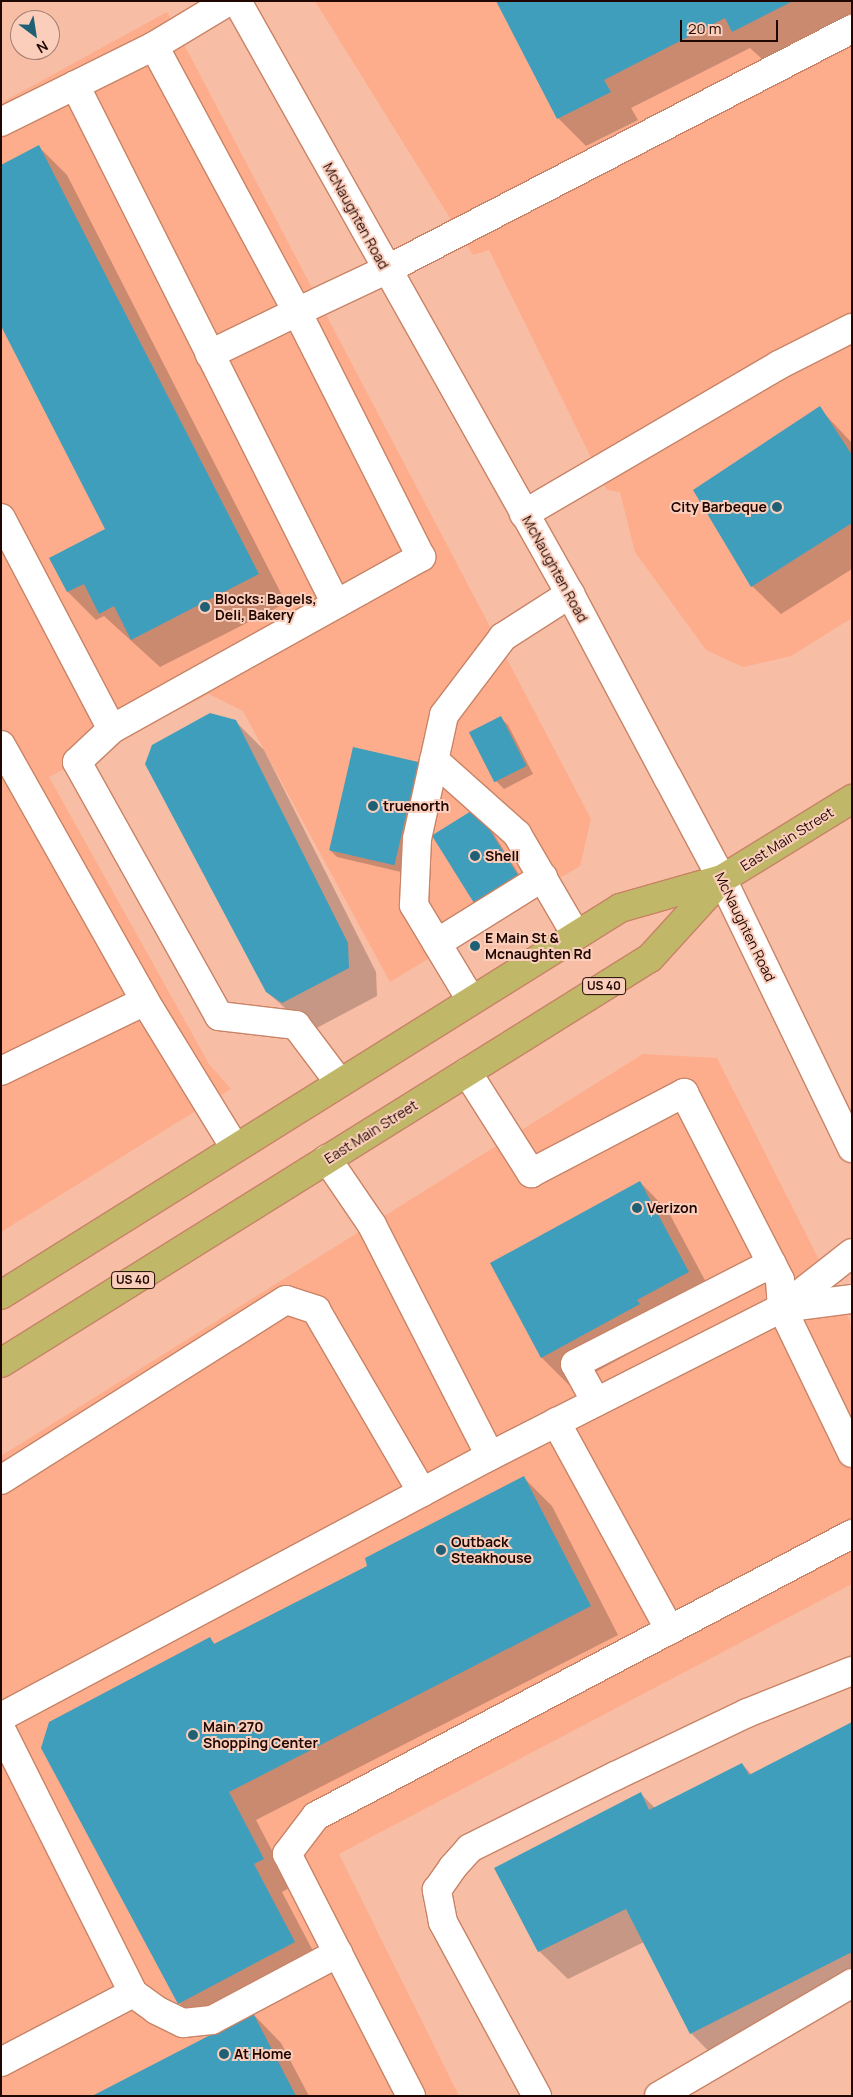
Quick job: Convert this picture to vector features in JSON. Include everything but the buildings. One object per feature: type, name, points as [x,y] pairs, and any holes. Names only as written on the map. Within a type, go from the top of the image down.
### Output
[{"type":"main road","name":"East Main Street","points":[[1,1295],[620,908],[722,879],[852,799]]},
{"type":"main road","name":"East Main Street","points":[[1,1363],[650,958],[722,879]]},
{"type":"street","points":[[1,122],[154,46],[229,1]]},
{"type":"street","name":"McNaughten Road","points":[[237,1],[386,270],[570,594],[722,879],[852,1148]]},
{"type":"street","points":[[210,354],[386,270],[852,29]]},
{"type":"street","points":[[154,46],[297,312],[421,557],[112,729],[77,762],[219,1016],[296,1025],[339,1082]]},
{"type":"street","points":[[75,85],[336,604]]},
{"type":"street","points":[[524,514],[779,365],[852,328]]},
{"type":"street","points":[[1,518],[112,729]]},
{"type":"street","points":[[472,1000],[414,905],[417,839],[444,715],[503,637],[570,594]]},
{"type":"street","points":[[1,745],[145,1001],[235,1148]]},
{"type":"street","points":[[434,760],[518,834],[576,935]]},
{"type":"street","points":[[437,943],[543,877]]},
{"type":"street","points":[[1,1071],[145,1001]]},
{"type":"street","points":[[468,1072],[531,1173],[684,1093],[780,1280],[782,1308],[852,1453]]},
{"type":"street","points":[[327,1159],[372,1225],[490,1456]]},
{"type":"street","points":[[1,1717],[490,1456],[782,1308],[852,1253]]},
{"type":"street","points":[[596,1402],[575,1364],[772,1263]]},
{"type":"street","points":[[782,1308],[852,1299]]},
{"type":"street","points":[[1,1480],[286,1300],[316,1310],[422,1492]]},
{"type":"street","points":[[556,1422],[670,1630]]},
{"type":"street","points":[[411,2096],[287,1854],[316,1816],[852,1534]]},
{"type":"street","points":[[537,2096],[443,1922],[437,1890],[453,1867],[470,1848],[615,1776],[747,1713],[852,1671]]},
{"type":"street","points":[[1,1730],[133,1993],[156,2010],[183,2023],[212,2020],[338,1953]]},
{"type":"street","points":[[659,2096],[852,1983]]},
{"type":"street","points":[[1,2062],[133,1993]]},
{"type":"shaded area","points":[[315,1],[852,1],[852,618],[791,656],[743,667],[706,650],[635,552],[620,492],[607,490],[489,250],[473,255]]},
{"type":"shaded area","points":[[167,12],[591,819],[580,866],[390,982],[243,711],[209,694],[49,777],[209,1064],[231,1089],[1,1232],[1,103]]},
{"type":"shaded area","points":[[643,1054],[717,1058],[852,1325],[852,1584],[339,1854],[459,2096],[1,2096],[1,1456]]},
{"type":"place","name":"City Barbeque","points":[[777,507]]},
{"type":"place","name":"Blocks: Bagels, Deli, Bakery","points":[[205,607]]},
{"type":"place","name":"truenorth","points":[[373,806]]},
{"type":"place","name":"Shell","points":[[475,856]]},
{"type":"place","name":"E Main St & Mcnaughten Rd","points":[[475,946]]},
{"type":"place","name":"Verizon","points":[[637,1208]]},
{"type":"place","name":"Outback Steakhouse","points":[[441,1550]]},
{"type":"place","name":"Main 270 Shopping Center","points":[[193,1735]]},
{"type":"place","name":"At Home","points":[[224,2054]]}]
